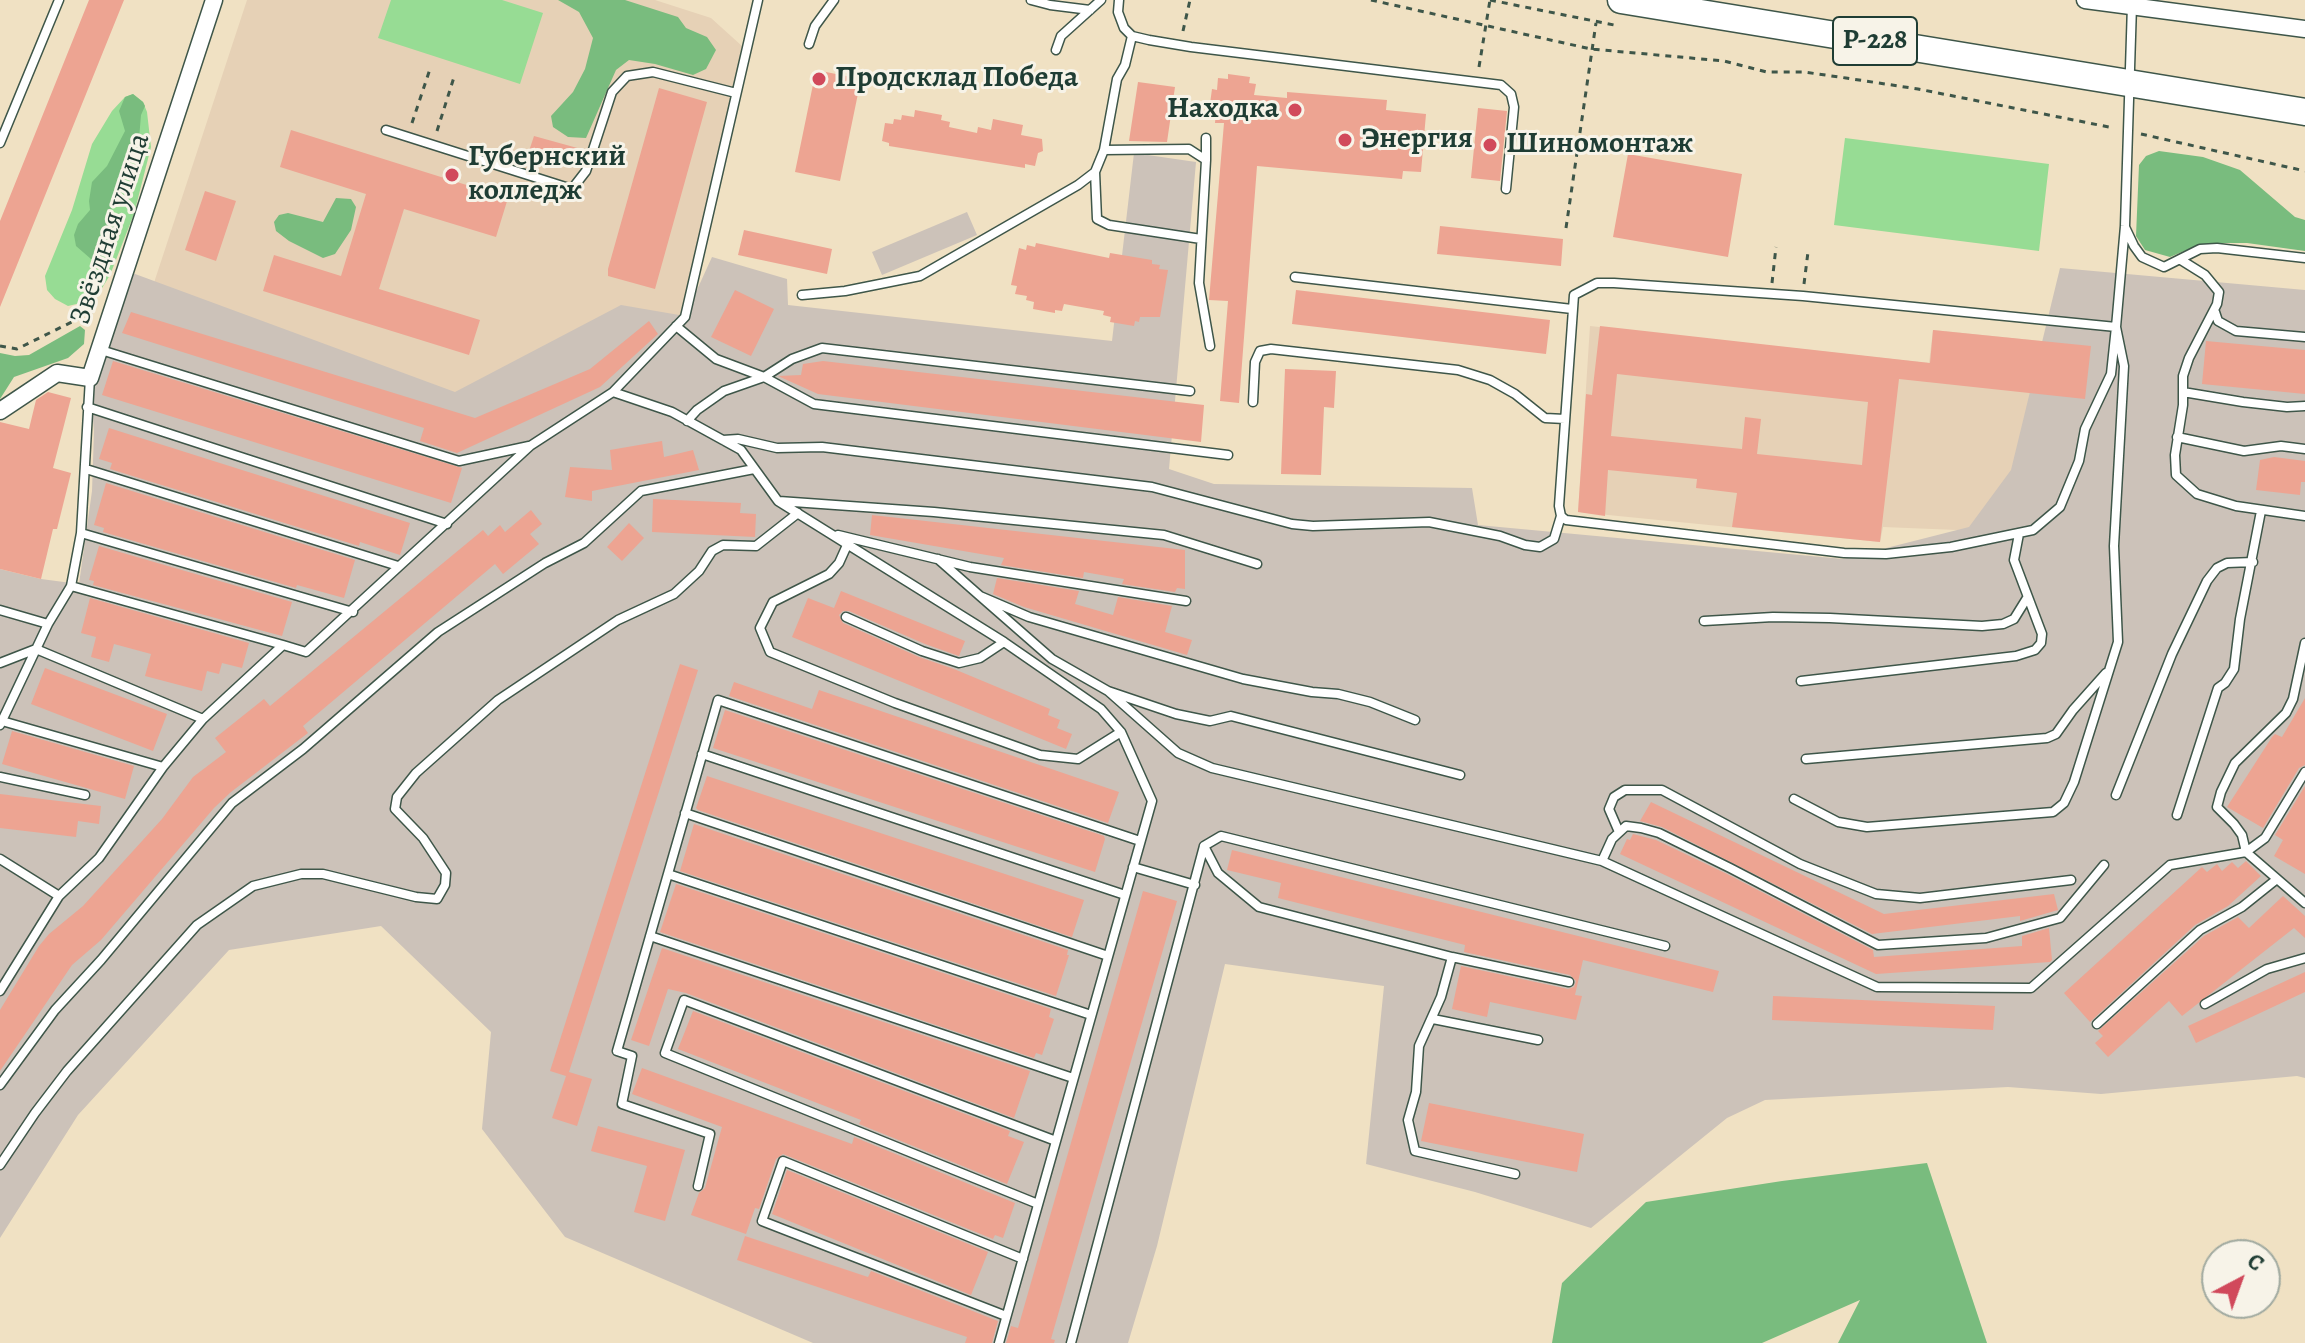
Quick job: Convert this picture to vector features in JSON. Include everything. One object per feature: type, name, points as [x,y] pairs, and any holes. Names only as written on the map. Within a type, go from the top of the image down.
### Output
[{"type":"main road","name":"Р-228","points":[[1620,13],[2130,83],[2305,112]]},
{"type":"street","points":[[2085,0],[2132,3],[2305,29]]},
{"type":"street","name":"Звёздная улица","points":[[90,378],[211,1]]},
{"type":"street","points":[[0,411],[57,373],[90,378]]},
{"type":"lane","points":[[0,143],[59,0]]},
{"type":"lane","points":[[71,586],[306,652],[530,446],[613,392],[685,317],[758,0]]},
{"type":"lane","points":[[809,44],[815,26],[834,0]]},
{"type":"lane","points":[[1031,0],[1090,10]]},
{"type":"lane","points":[[1056,50],[1061,36],[1101,0]]},
{"type":"lane","points":[[1119,0],[1118,12],[1124,28],[1132,36],[1180,46],[1501,85],[1511,94],[1514,107],[1506,189]]},
{"type":"lane","points":[[1561,516],[1575,523],[1844,553],[1886,554],[1951,547],[2019,534],[2033,530],[2060,507],[2079,461],[2085,429],[2111,374],[2125,226],[2132,3]]},
{"type":"lane","points":[[1132,36],[1125,65],[1117,79],[1104,150],[1095,172],[1097,219],[1109,225],[1201,239]]},
{"type":"lane","points":[[386,130],[572,189],[586,171],[612,92],[627,76],[653,72],[736,93]]},
{"type":"lane","points":[[1206,138],[1199,283],[1210,346]]},
{"type":"lane","points":[[1104,150],[1189,149],[1206,160]]},
{"type":"lane","points":[[802,295],[845,291],[920,276],[1095,172]]},
{"type":"lane","points":[[2125,226],[2142,257],[2164,267],[2200,249],[2217,248],[2305,258]]},
{"type":"lane","points":[[2181,260],[2205,275],[2219,292],[2214,311],[2183,376],[2175,455],[2176,475],[2197,494],[2261,511],[2305,516]]},
{"type":"lane","points":[[1295,277],[1572,309]]},
{"type":"lane","points":[[722,440],[738,439],[777,448],[822,447],[1152,487],[1292,524],[1429,522],[1540,547],[1554,539],[1561,516],[1559,506],[1574,295],[1597,283],[1803,296],[2116,327]]},
{"type":"lane","points":[[2214,311],[2218,321],[2236,331],[2305,337]]},
{"type":"lane","points":[[676,326],[716,359],[764,377],[814,404],[1228,455]]},
{"type":"lane","points":[[1794,799],[1838,822],[1867,827],[2053,812],[2064,803],[2074,782],[2118,642],[2114,546],[2124,366],[2116,327]]},
{"type":"lane","points":[[687,421],[724,391],[764,377],[792,359],[822,348],[1190,391]]},
{"type":"lane","points":[[1253,402],[1255,362],[1260,351],[1271,349],[1458,370],[1490,380],[1515,394],[1545,418],[1565,419]]},
{"type":"lane","points":[[101,350],[459,461],[530,446]]},
{"type":"lane","points":[[90,378],[81,533],[71,586],[48,624],[1,723],[163,767]]},
{"type":"lane","points":[[613,392],[672,412],[741,450],[778,501],[1004,642],[1101,709],[1121,732],[1152,801],[999,1343]]},
{"type":"lane","points":[[2183,392],[2243,402],[2305,406]]},
{"type":"lane","points":[[87,407],[447,524]]},
{"type":"lane","points":[[2177,437],[2244,451],[2281,446],[2305,449]]},
{"type":"lane","points":[[86,469],[398,566]]},
{"type":"lane","points":[[0,1085],[55,1010],[101,960],[232,803],[303,749],[322,729],[438,632],[545,563],[584,543],[641,491],[754,469]]},
{"type":"lane","points":[[778,501],[934,512],[1164,535],[1257,564]]},
{"type":"lane","points":[[2177,815],[2218,688],[2234,669],[2240,619],[2261,511]]},
{"type":"lane","points":[[0,1165],[67,1071],[197,925],[253,886],[301,874],[323,874],[416,897],[437,899],[445,885],[446,873],[423,838],[395,809],[397,797],[416,773],[498,700],[618,620],[674,594],[699,571],[712,551],[723,545],[756,546],[798,513]]},
{"type":"lane","points":[[81,533],[353,612]]},
{"type":"lane","points":[[834,534],[938,559],[1069,584],[1186,601]]},
{"type":"lane","points":[[1801,681],[2026,654],[2035,650],[2041,643],[2042,634],[2014,560],[2019,534]]},
{"type":"lane","points":[[848,543],[839,563],[829,574],[773,602],[760,628],[770,652],[895,703],[1040,755],[1078,759],[1121,732]]},
{"type":"lane","points":[[938,559],[1014,628],[1064,666],[1108,691],[1176,714],[1210,721],[1231,716],[1460,775]]},
{"type":"lane","points":[[2116,795],[2172,654],[2207,581],[2217,568],[2227,563],[2253,562]]},
{"type":"lane","points":[[980,596],[1029,617],[1206,669],[1243,679],[1349,697],[1415,720]]},
{"type":"lane","points":[[1704,621],[1830,618],[1982,626],[2003,624],[2014,619],[2028,598]]},
{"type":"lane","points":[[0,610],[48,624]]},
{"type":"lane","points":[[846,617],[922,651],[959,663],[980,658],[1004,642]]},
{"type":"lane","points":[[2304,899],[2246,852],[2242,835],[2217,807],[2235,763],[2286,713],[2293,699],[2305,643]]},
{"type":"lane","points":[[0,991],[59,896],[99,858],[163,767],[203,719],[283,645]]},
{"type":"lane","points":[[0,663],[36,649],[203,719]]},
{"type":"lane","points":[[1035,665],[1064,666]]},
{"type":"lane","points":[[1806,759],[2047,738],[2056,734],[2073,710],[2110,670]]},
{"type":"lane","points":[[1108,691],[1178,753],[1212,768],[1602,861],[1872,985],[2031,988],[2170,865],[2246,852],[2265,838],[2305,772]]},
{"type":"lane","points":[[698,1186],[710,1134],[622,1104],[632,1056],[617,1051],[718,700],[1140,841]]},
{"type":"lane","points":[[702,754],[1125,895]]},
{"type":"lane","points":[[0,777],[85,795]]},
{"type":"lane","points":[[1619,832],[1609,809],[1614,797],[1625,790],[1662,790],[1800,864],[1876,894],[1920,898],[2071,880]]},
{"type":"lane","points":[[685,813],[1108,956]]},
{"type":"lane","points":[[1602,861],[1612,839],[1626,826],[1659,833],[1878,945],[1986,938],[2060,918],[2104,865]]},
{"type":"lane","points":[[1071,1343],[1204,846],[1221,836],[1665,946]]},
{"type":"lane","points":[[1204,846],[1218,873],[1259,907],[1452,957],[1569,982]]},
{"type":"lane","points":[[0,859],[59,896]]},
{"type":"lane","points":[[1133,867],[1195,885]]},
{"type":"lane","points":[[668,874],[1091,1015]]},
{"type":"lane","points":[[2097,1024],[2200,930],[2242,907],[2277,879]]},
{"type":"lane","points":[[650,936],[1073,1078]]},
{"type":"lane","points":[[1452,957],[1433,1019],[1419,1046],[1416,1092],[1408,1120],[1415,1151],[1515,1174]]},
{"type":"lane","points":[[2205,1004],[2267,969],[2305,958]]},
{"type":"lane","points":[[1038,1204],[665,1053],[684,1000],[1056,1141]]},
{"type":"lane","points":[[1433,1019],[1538,1040]]},
{"type":"lane","points":[[1006,1316],[762,1221],[783,1161],[1023,1259]]},
{"type":"path","points":[[1180,46],[1190,0]]},
{"type":"path","points":[[1371,0],[1591,49],[1724,61],[1767,72],[1804,72],[1918,89],[2130,131],[2305,171]]},
{"type":"path","points":[[1476,82],[1490,0],[1596,23],[1620,13]]},
{"type":"path","points":[[1566,228],[1596,23]]},
{"type":"path","points":[[407,138],[431,66]]},
{"type":"path","points":[[432,145],[455,74]]},
{"type":"path","points":[[1771,294],[1776,247]]},
{"type":"path","points":[[1803,296],[1808,252]]},
{"type":"path","points":[[0,346],[17,349],[117,299]]},
{"type":"shaded area","name":"Губернский колледж","points":[[247,0],[655,0],[711,18],[742,46],[685,317],[470,406],[147,304]]},
{"type":"shaded area","points":[[1134,153],[1196,162],[1169,469],[1214,484],[1472,488],[1478,525],[1843,559],[1969,527],[2011,470],[2060,268],[2305,290],[2305,1078],[2297,1076],[2101,1094],[2008,1087],[1765,1100],[1727,1118],[1591,1228],[1475,1192],[1366,1164],[1384,986],[1225,964],[1157,1246],[1128,1343],[813,1343],[565,1237],[482,1129],[491,1032],[381,926],[229,950],[78,1115],[0,1238],[0,569],[79,584],[92,491],[94,431],[91,398],[127,271],[455,392],[621,305],[685,316],[712,257],[787,279],[788,305],[1112,341]]},
{"type":"shaded area","points":[[967,212],[977,235],[882,275],[872,252]]},
{"type":"shaded area","points":[[1590,326],[1929,363],[1933,330],[2091,346],[1982,531],[1883,527],[1880,542],[1578,512]]},
{"type":"green space","points":[[391,0],[502,0],[543,13],[520,84],[378,38]]},
{"type":"green space","points":[[558,0],[625,0],[678,17],[686,28],[707,37],[716,50],[706,69],[693,75],[629,60],[616,70],[586,138],[568,137],[553,127],[551,116],[573,92],[585,69],[593,38],[579,12]]},
{"type":"green space","points":[[133,94],[143,102],[147,112],[151,147],[134,214],[110,275],[99,293],[85,302],[68,306],[47,290],[45,276],[72,210],[92,144],[112,111],[125,97]]},
{"type":"green space","points":[[133,94],[145,106],[139,139],[119,176],[111,212],[119,233],[109,242],[106,253],[100,259],[91,259],[76,246],[74,235],[78,224],[90,210],[92,182],[107,166],[125,131],[119,111],[125,97]]},
{"type":"green space","points":[[1845,138],[2049,164],[2039,251],[1834,225]]},
{"type":"green space","points":[[2159,151],[2203,157],[2240,170],[2295,217],[2305,220],[2305,251],[2247,243],[2196,246],[2170,257],[2145,250],[2136,236],[2139,165],[2146,156]]},
{"type":"green space","points":[[336,198],[351,199],[356,207],[351,230],[335,254],[323,258],[276,231],[274,222],[279,215],[288,213],[323,222]]},
{"type":"green space","points":[[80,326],[85,330],[84,344],[68,358],[14,377],[0,399],[0,353],[29,355]]},
{"type":"green space","points":[[1927,1163],[1987,1343],[1838,1343],[1860,1300],[1762,1343],[1552,1343],[1562,1283],[1646,1202]]},
{"type":"building","points":[[89,0],[124,0],[0,307],[0,221]]},
{"type":"building","points":[[816,70],[861,79],[840,181],[795,172]]},
{"type":"building","points":[[1228,74],[1250,77],[1249,83],[1256,84],[1254,95],[1287,98],[1287,92],[1387,100],[1386,110],[1426,114],[1421,172],[1403,171],[1402,179],[1257,166],[1239,403],[1220,401],[1228,301],[1209,300],[1224,123],[1215,123],[1216,112],[1209,111],[1212,89],[1217,90],[1218,78],[1228,79]]},
{"type":"building","points":[[1138,82],[1175,87],[1167,142],[1129,141]]},
{"type":"building","points":[[659,88],[707,102],[655,289],[608,276],[608,269]]},
{"type":"building","name":"Шиномонтаж","points":[[1478,108],[1507,111],[1500,181],[1471,178]]},
{"type":"building","points":[[915,110],[942,115],[941,120],[950,122],[949,127],[977,133],[978,127],[991,130],[993,119],[1023,125],[1021,135],[1042,139],[1043,151],[1038,153],[1035,166],[1025,164],[1025,168],[889,146],[889,143],[882,141],[885,123],[893,124],[894,119],[901,120],[902,115],[914,117]]},
{"type":"building","points":[[291,130],[508,198],[496,237],[404,209],[379,289],[480,320],[469,355],[263,291],[274,255],[341,276],[366,194],[280,167]]},
{"type":"building","points":[[534,136],[581,149],[577,165],[529,151]]},
{"type":"building","points":[[1628,154],[1742,174],[1728,257],[1613,237]]},
{"type":"building","points":[[205,191],[236,201],[216,261],[185,250]]},
{"type":"building","points":[[1440,226],[1563,239],[1561,266],[1437,254]]},
{"type":"building","points":[[744,230],[832,249],[827,274],[738,255]]},
{"type":"building","points":[[1036,243],[1109,258],[1110,253],[1152,260],[1152,264],[1160,265],[1159,269],[1168,270],[1160,317],[1140,317],[1134,326],[1110,322],[1111,317],[1103,315],[1104,311],[1064,304],[1062,311],[1055,310],[1055,313],[1033,309],[1034,302],[1026,300],[1027,296],[1015,294],[1017,286],[1011,285],[1019,248],[1026,250],[1027,245],[1035,247]]},
{"type":"building","points":[[735,290],[774,309],[751,356],[711,337]]},
{"type":"building","points":[[1296,290],[1550,320],[1546,354],[1292,324]]},
{"type":"building","points":[[131,312],[475,418],[590,369],[649,321],[658,334],[600,387],[457,453],[420,441],[424,428],[122,333]]},
{"type":"building","points":[[1600,326],[1930,363],[1933,330],[2091,346],[2085,399],[1899,379],[1880,542],[1732,527],[1737,493],[1696,488],[1697,479],[1608,470],[1605,516],[1578,512],[1586,394],[1592,395]],"holes":[[[1617,374],[1868,402],[1862,465],[1757,454],[1761,419],[1745,417],[1742,449],[1611,436]]]},
{"type":"building","points":[[2206,341],[2305,350],[2305,394],[2202,384]]},
{"type":"building","points":[[113,361],[462,468],[451,503],[102,395]]},
{"type":"building","points":[[823,361],[1204,405],[1201,442],[818,394],[778,376],[801,375],[803,364]]},
{"type":"building","points":[[1285,369],[1336,371],[1334,408],[1324,407],[1321,475],[1281,474]]},
{"type":"building","points":[[48,392],[71,398],[53,468],[71,473],[41,579],[0,569],[0,422],[29,429],[36,400]]},
{"type":"building","points":[[109,428],[410,523],[400,555],[360,542],[359,546],[110,469],[112,463],[99,459]]},
{"type":"building","points":[[662,441],[664,457],[693,450],[699,470],[592,491],[592,501],[565,497],[570,467],[612,470],[610,450]]},
{"type":"building","points":[[2274,457],[2305,461],[2305,482],[2301,482],[2300,495],[2256,490],[2260,460]]},
{"type":"building","points":[[106,483],[355,560],[344,598],[297,585],[296,588],[103,532],[104,528],[94,525]]},
{"type":"building","points":[[653,499],[741,503],[740,513],[756,514],[755,537],[652,532]]},
{"type":"building","points":[[531,510],[542,524],[530,534],[539,544],[503,574],[495,564],[303,726],[308,733],[214,808],[101,940],[72,965],[0,1071],[0,1010],[39,946],[83,906],[162,819],[193,777],[226,752],[215,738],[264,699],[270,706],[483,530],[488,536],[500,525],[505,532]]},
{"type":"building","points":[[872,515],[1185,550],[1185,589],[1177,588],[1175,592],[1122,584],[1124,579],[1084,572],[1083,578],[1001,565],[1004,558],[870,535]]},
{"type":"building","points":[[629,523],[644,538],[622,561],[607,547]]},
{"type":"building","points":[[99,546],[292,602],[282,636],[93,585],[94,581],[89,580]]},
{"type":"building","points":[[997,578],[1079,591],[1075,604],[1113,615],[1118,597],[1172,606],[1165,632],[1192,640],[1187,655],[1024,607],[993,594]]},
{"type":"building","points":[[841,591],[965,641],[959,656],[849,611],[839,615],[843,623],[919,657],[1050,709],[1048,715],[1060,720],[1057,728],[1072,734],[1066,749],[792,637],[808,598],[834,608]]},
{"type":"building","points":[[90,598],[249,643],[242,668],[222,663],[219,674],[207,671],[202,691],[145,676],[151,654],[114,644],[109,662],[91,657],[96,637],[81,633]]},
{"type":"building","points":[[680,664],[698,670],[569,1072],[592,1079],[577,1126],[552,1118],[566,1076],[550,1071]]},
{"type":"building","points":[[45,668],[167,714],[153,751],[31,704]]},
{"type":"building","points":[[734,682],[812,709],[819,690],[1119,792],[1108,823],[729,696]]},
{"type":"building","points":[[2305,698],[2305,765],[2299,768],[2263,828],[2227,807],[2272,737],[2275,734],[2282,737]]},
{"type":"building","points":[[725,710],[1104,836],[1095,872],[713,748]]},
{"type":"building","points":[[12,731],[134,766],[125,799],[2,764]]},
{"type":"building","points":[[707,776],[1084,900],[1072,937],[698,810],[696,808]]},
{"type":"building","points":[[2305,786],[2305,874],[2274,856],[2283,840],[2275,835]]},
{"type":"building","points":[[0,794],[101,806],[99,824],[78,821],[76,837],[0,828]]},
{"type":"building","points":[[1651,802],[1884,914],[2054,894],[2058,910],[2020,921],[2020,916],[1872,934],[1662,827],[1640,821]]},
{"type":"building","points":[[694,824],[1068,950],[1056,996],[680,871]]},
{"type":"building","points":[[1633,834],[1656,840],[1727,874],[1873,950],[1874,957],[2022,946],[2022,936],[2049,928],[2052,960],[1876,974],[1620,854]]},
{"type":"building","points":[[1232,850],[1719,971],[1713,992],[1583,960],[1575,995],[1582,996],[1576,1020],[1490,1002],[1487,1017],[1452,1009],[1461,966],[1568,989],[1574,987],[1576,981],[1570,975],[1464,952],[1465,945],[1278,898],[1281,883],[1227,870]]},
{"type":"building","points":[[2246,861],[2261,876],[2228,906],[2195,925],[2090,1022],[2064,993],[2202,867],[2207,872],[2217,864],[2222,871],[2232,862],[2238,868]]},
{"type":"building","points":[[676,884],[1051,1009],[1049,1017],[1054,1019],[1042,1055],[1036,1053],[1034,1058],[660,932]]},
{"type":"building","points":[[1143,891],[1177,901],[1051,1339],[1055,1340],[1054,1343],[1006,1343],[1011,1326],[1018,1328]]},
{"type":"building","points":[[2283,896],[2305,916],[2305,938],[2294,928],[2182,1016],[2169,1001],[2108,1057],[2095,1043],[2103,1036],[2098,1031],[2204,936],[2238,917],[2249,928]]},
{"type":"building","points":[[662,948],[1030,1071],[1014,1118],[686,993],[668,989],[649,1046],[631,1040]]},
{"type":"building","points":[[2305,972],[2305,992],[2196,1043],[2188,1026]]},
{"type":"building","points":[[1773,996],[1995,1006],[1993,1030],[1772,1020]]},
{"type":"building","points":[[693,1011],[1010,1131],[1008,1136],[1024,1142],[1007,1184],[859,1124],[861,1120],[678,1049]]},
{"type":"building","points":[[642,1068],[852,1144],[854,1137],[1015,1203],[1003,1238],[995,1235],[993,1239],[783,1154],[776,1159],[759,1209],[755,1208],[746,1234],[691,1215],[699,1193],[705,1188],[722,1127],[632,1094]]},
{"type":"building","points":[[1429,1103],[1584,1134],[1577,1172],[1421,1141]]},
{"type":"building","points":[[598,1126],[685,1150],[665,1221],[634,1212],[647,1166],[591,1151]]},
{"type":"building","points":[[787,1170],[988,1252],[971,1295],[772,1214]]},
{"type":"building","points":[[745,1236],[868,1277],[871,1271],[998,1321],[992,1343],[965,1343],[967,1337],[737,1260]]},
{"type":"place","name":"Продсклад Победа","points":[[819,79]]},
{"type":"place","name":"Находка","points":[[1295,110]]},
{"type":"place","name":"Энергия","points":[[1345,140]]},
{"type":"place","name":"Шиномонтаж","points":[[1490,145]]},
{"type":"place","name":"Губернский колледж","points":[[452,175]]}]
